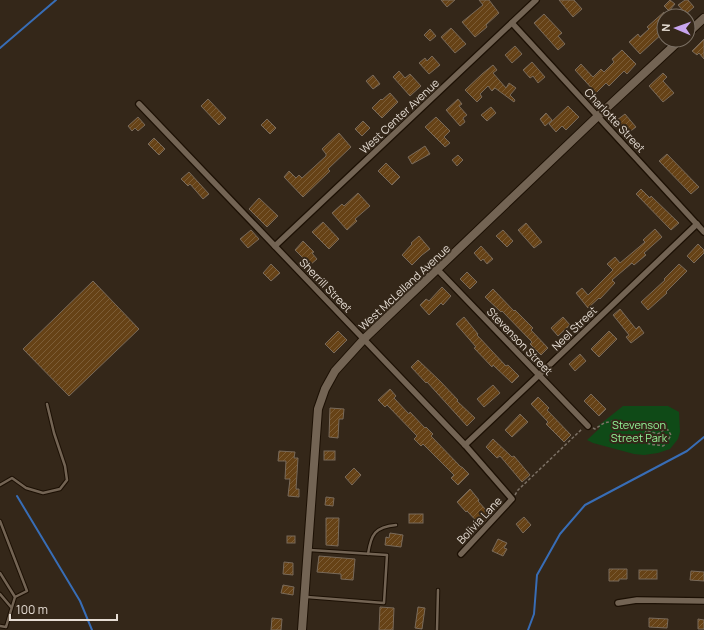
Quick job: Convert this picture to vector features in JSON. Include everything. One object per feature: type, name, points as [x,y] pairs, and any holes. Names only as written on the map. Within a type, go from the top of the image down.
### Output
[{"type":"street","name":"West Center Avenue","points":[[275,246],[536,0]]},
{"type":"street","points":[[696,26],[704,18]]},
{"type":"street","name":"Charlotte Street","points":[[512,23],[704,232]]},
{"type":"street","name":"West McLelland Avenue","points":[[302,630],[318,409],[325,389],[335,371],[364,339],[671,48]]},
{"type":"street","name":"Sherrill Street","points":[[139,104],[465,445],[512,499]]},
{"type":"street","name":"Neel Street","points":[[465,445],[697,224]]},
{"type":"street","name":"Stevenson Street","points":[[438,270],[587,426]]},
{"type":"street","name":"Bolivia Lane","points":[[461,554],[512,499]]},
{"type":"street","points":[[618,603],[637,600],[704,601]]},
{"type":"lane","points":[[0,485],[12,478],[26,488],[44,493],[60,489],[66,480],[65,466],[54,433],[47,404]]},
{"type":"lane","points":[[0,521],[27,591],[15,597]]},
{"type":"lane","points":[[368,554],[370,542],[375,532],[384,526],[396,525]]},
{"type":"lane","points":[[304,597],[384,603],[387,555],[308,550]]},
{"type":"lane","points":[[0,573],[15,597],[6,627],[0,630]]},
{"type":"lane","points":[[437,630],[438,590]]},
{"type":"lane","points":[[0,594],[12,608]]},
{"type":"lane","points":[[0,626],[6,627]]},
{"type":"path","points":[[512,499],[518,490],[587,426],[595,429],[604,423],[613,421],[630,425],[641,423],[657,424],[662,431]]},
{"type":"path","points":[[666,429],[671,435],[666,444],[654,445],[643,441],[646,431],[658,434],[662,431],[666,429]]},
{"type":"green space","name":"Stevenson Street Park","points":[[623,406],[668,406],[679,412],[680,432],[678,439],[670,449],[644,455],[634,454],[587,440],[600,428],[598,426]]},
{"type":"building","points":[[441,0],[455,0],[447,7]]},
{"type":"building","points":[[479,0],[489,0],[499,13],[486,25],[487,27],[475,37],[462,22],[483,5]]},
{"type":"building","points":[[559,0],[574,0],[582,9],[573,17]]},
{"type":"building","points":[[670,0],[675,4],[672,8],[666,8],[664,6]]},
{"type":"building","points":[[685,0],[688,0],[694,7],[681,8],[678,5]]},
{"type":"building","points":[[544,14],[562,33],[558,36],[565,44],[558,50],[534,23]]},
{"type":"building","points":[[656,19],[656,39],[640,54],[629,42],[638,34],[640,37],[649,29],[647,27]]},
{"type":"building","points":[[451,28],[466,44],[455,53],[441,37]]},
{"type":"building","points":[[430,29],[436,36],[430,41],[424,35]]},
{"type":"building","points":[[704,39],[704,59],[699,53],[697,55],[692,51]]},
{"type":"building","points":[[515,46],[522,54],[512,63],[505,55]]},
{"type":"building","points":[[622,50],[636,64],[627,74],[624,71],[609,86],[606,83],[596,93],[575,70],[581,64],[593,77],[601,69],[604,72],[614,62],[612,59]]},
{"type":"building","points":[[432,56],[440,65],[429,74],[419,63],[425,58],[427,61]]},
{"type":"building","points":[[532,62],[545,77],[538,83],[533,76],[530,78],[523,70]]},
{"type":"building","points":[[493,65],[497,70],[493,73],[506,88],[509,83],[516,88],[510,95],[515,100],[514,102],[495,88],[492,91],[488,86],[480,94],[482,97],[477,102],[465,90]]},
{"type":"building","points":[[399,71],[405,78],[410,74],[421,86],[410,96],[393,77]]},
{"type":"building","points":[[663,73],[667,77],[663,81],[674,93],[663,102],[649,86]]},
{"type":"building","points":[[373,75],[380,84],[373,89],[366,81]]},
{"type":"building","points":[[390,93],[398,102],[382,118],[372,108]]},
{"type":"building","points":[[208,99],[226,118],[219,125],[201,106]]},
{"type":"building","points":[[458,99],[462,104],[459,106],[467,115],[463,118],[465,122],[460,126],[446,110]]},
{"type":"building","points":[[568,106],[579,117],[566,130],[562,126],[556,132],[549,124]]},
{"type":"building","points":[[491,107],[496,113],[487,121],[481,115]]},
{"type":"building","points":[[546,113],[552,120],[545,126],[540,119]]},
{"type":"building","points":[[625,114],[636,127],[628,133],[617,120]]},
{"type":"building","points":[[138,117],[145,125],[138,131],[135,128],[132,131],[128,126]]},
{"type":"building","points":[[436,117],[450,131],[444,137],[450,143],[445,147],[425,127]]},
{"type":"building","points":[[267,119],[276,128],[270,134],[261,125]]},
{"type":"building","points":[[363,121],[370,128],[362,136],[355,129]]},
{"type":"building","points":[[339,133],[351,147],[328,169],[330,171],[303,197],[284,177],[289,171],[296,178],[299,175],[302,178],[326,156],[322,149]]},
{"type":"building","points":[[154,138],[165,149],[159,155],[148,144]]},
{"type":"building","points":[[425,146],[430,154],[412,164],[408,157]]},
{"type":"building","points":[[667,154],[699,187],[691,194],[659,161]]},
{"type":"building","points":[[458,155],[463,160],[457,166],[452,160]]},
{"type":"building","points":[[386,163],[400,177],[392,185],[378,171]]},
{"type":"building","points":[[189,172],[209,194],[203,199],[190,184],[188,186],[181,179]]},
{"type":"building","points":[[641,189],[650,198],[651,196],[679,223],[671,230],[636,194]]},
{"type":"building","points":[[358,193],[370,206],[355,219],[357,221],[347,230],[332,213],[342,204],[344,206]]},
{"type":"building","points":[[259,198],[278,216],[267,227],[249,209]]},
{"type":"building","points":[[323,222],[339,239],[329,249],[312,232]]},
{"type":"building","points":[[526,223],[542,242],[534,248],[518,230]]},
{"type":"building","points":[[655,229],[662,237],[644,253],[646,255],[634,265],[632,263],[612,280],[615,283],[600,299],[599,298],[588,308],[576,293],[582,288],[588,295],[613,270],[607,264],[615,257],[620,263],[645,242],[643,240]]},
{"type":"building","points":[[251,230],[259,239],[248,248],[240,239]]},
{"type":"building","points":[[503,230],[513,241],[507,247],[496,236]]},
{"type":"building","points":[[419,236],[430,249],[412,265],[402,255],[412,244],[411,243]]},
{"type":"building","points":[[303,241],[314,252],[312,253],[317,259],[310,265],[295,250]]},
{"type":"building","points":[[698,244],[704,250],[704,253],[694,263],[687,256]]},
{"type":"building","points":[[481,246],[493,259],[487,264],[483,259],[481,261],[474,253]]},
{"type":"building","points":[[271,264],[280,273],[271,281],[263,273]]},
{"type":"building","points":[[679,264],[687,271],[666,292],[667,293],[648,310],[641,302],[665,280],[664,279]]},
{"type":"building","points":[[467,272],[477,282],[470,289],[460,279]]},
{"type":"building","points":[[93,281],[139,329],[69,396],[23,349]]},
{"type":"building","points":[[442,287],[451,296],[443,305],[441,303],[429,315],[420,305],[426,299],[429,301]]},
{"type":"building","points":[[493,289],[533,328],[531,330],[548,348],[541,355],[530,344],[532,342],[502,311],[501,312],[485,297]]},
{"type":"building","points":[[620,309],[636,329],[639,326],[644,333],[631,343],[626,337],[629,335],[613,315]]},
{"type":"building","points":[[464,317],[478,334],[477,335],[506,366],[508,365],[519,376],[512,383],[493,365],[492,367],[474,348],[476,347],[456,324]]},
{"type":"building","points":[[563,317],[570,325],[558,336],[551,328]]},
{"type":"building","points":[[338,331],[347,340],[334,353],[325,344]]},
{"type":"building","points":[[609,331],[617,339],[599,357],[591,349]]},
{"type":"building","points":[[580,354],[586,361],[575,371],[569,364]]},
{"type":"building","points":[[418,360],[475,418],[467,426],[427,382],[426,383],[411,367]]},
{"type":"building","points":[[493,385],[500,393],[484,407],[477,399]]},
{"type":"building","points":[[390,389],[396,396],[394,398],[409,414],[410,412],[433,434],[431,436],[469,474],[458,485],[451,478],[454,475],[423,444],[421,446],[414,439],[417,436],[387,405],[385,407],[378,400]]},
{"type":"building","points":[[591,394],[606,409],[599,416],[584,401]]},
{"type":"building","points":[[538,397],[549,408],[547,410],[571,435],[564,442],[546,424],[548,422],[531,404]]},
{"type":"building","points":[[330,408],[344,409],[343,419],[339,419],[338,438],[329,437]]},
{"type":"building","points":[[520,414],[528,422],[512,437],[505,430]]},
{"type":"building","points":[[493,439],[512,457],[514,456],[530,475],[522,482],[500,456],[497,458],[486,447]]},
{"type":"building","points":[[279,451],[295,452],[294,458],[298,458],[296,489],[299,489],[299,497],[288,496],[290,479],[285,479],[286,461],[278,461]]},
{"type":"building","points":[[324,451],[335,451],[335,460],[324,460]]},
{"type":"building","points":[[354,468],[361,475],[352,485],[345,477]]},
{"type":"building","points":[[470,489],[479,500],[478,501],[492,514],[481,526],[457,502]]},
{"type":"building","points":[[326,497],[334,498],[333,506],[325,505]]},
{"type":"building","points":[[409,514],[423,514],[423,523],[409,523]]},
{"type":"building","points":[[524,517],[531,525],[523,533],[516,524]]},
{"type":"building","points":[[326,518],[339,518],[338,546],[326,545]]},
{"type":"building","points":[[390,533],[403,535],[401,547],[385,545],[386,537],[389,538]]},
{"type":"building","points":[[287,536],[295,536],[295,543],[287,543]]},
{"type":"building","points":[[498,539],[507,543],[504,548],[507,549],[503,556],[492,551]]},
{"type":"building","points":[[319,556],[355,559],[353,580],[341,579],[341,574],[317,572]]},
{"type":"building","points":[[284,562],[293,563],[293,575],[283,574]]},
{"type":"building","points":[[609,569],[627,569],[627,579],[609,581]]},
{"type":"building","points":[[639,570],[657,570],[657,579],[639,579]]},
{"type":"building","points":[[691,571],[704,572],[704,581],[690,580]]},
{"type":"building","points":[[283,585],[294,587],[293,595],[281,593]]},
{"type":"building","points":[[380,607],[394,608],[393,630],[379,630]]},
{"type":"building","points":[[418,607],[425,608],[422,629],[415,628]]},
{"type":"building","points":[[272,618],[282,619],[281,630],[271,630]]},
{"type":"building","points":[[649,618],[668,619],[667,628],[649,627]]},
{"type":"building","points":[[698,619],[704,620],[704,629],[698,629]]},
{"type":"waterway","points":[[0,48],[56,0]]},
{"type":"waterway","points":[[528,630],[534,614],[537,575],[560,534],[585,505],[687,451],[704,437]]},
{"type":"waterway","points":[[17,496],[80,601],[92,630]]}]
